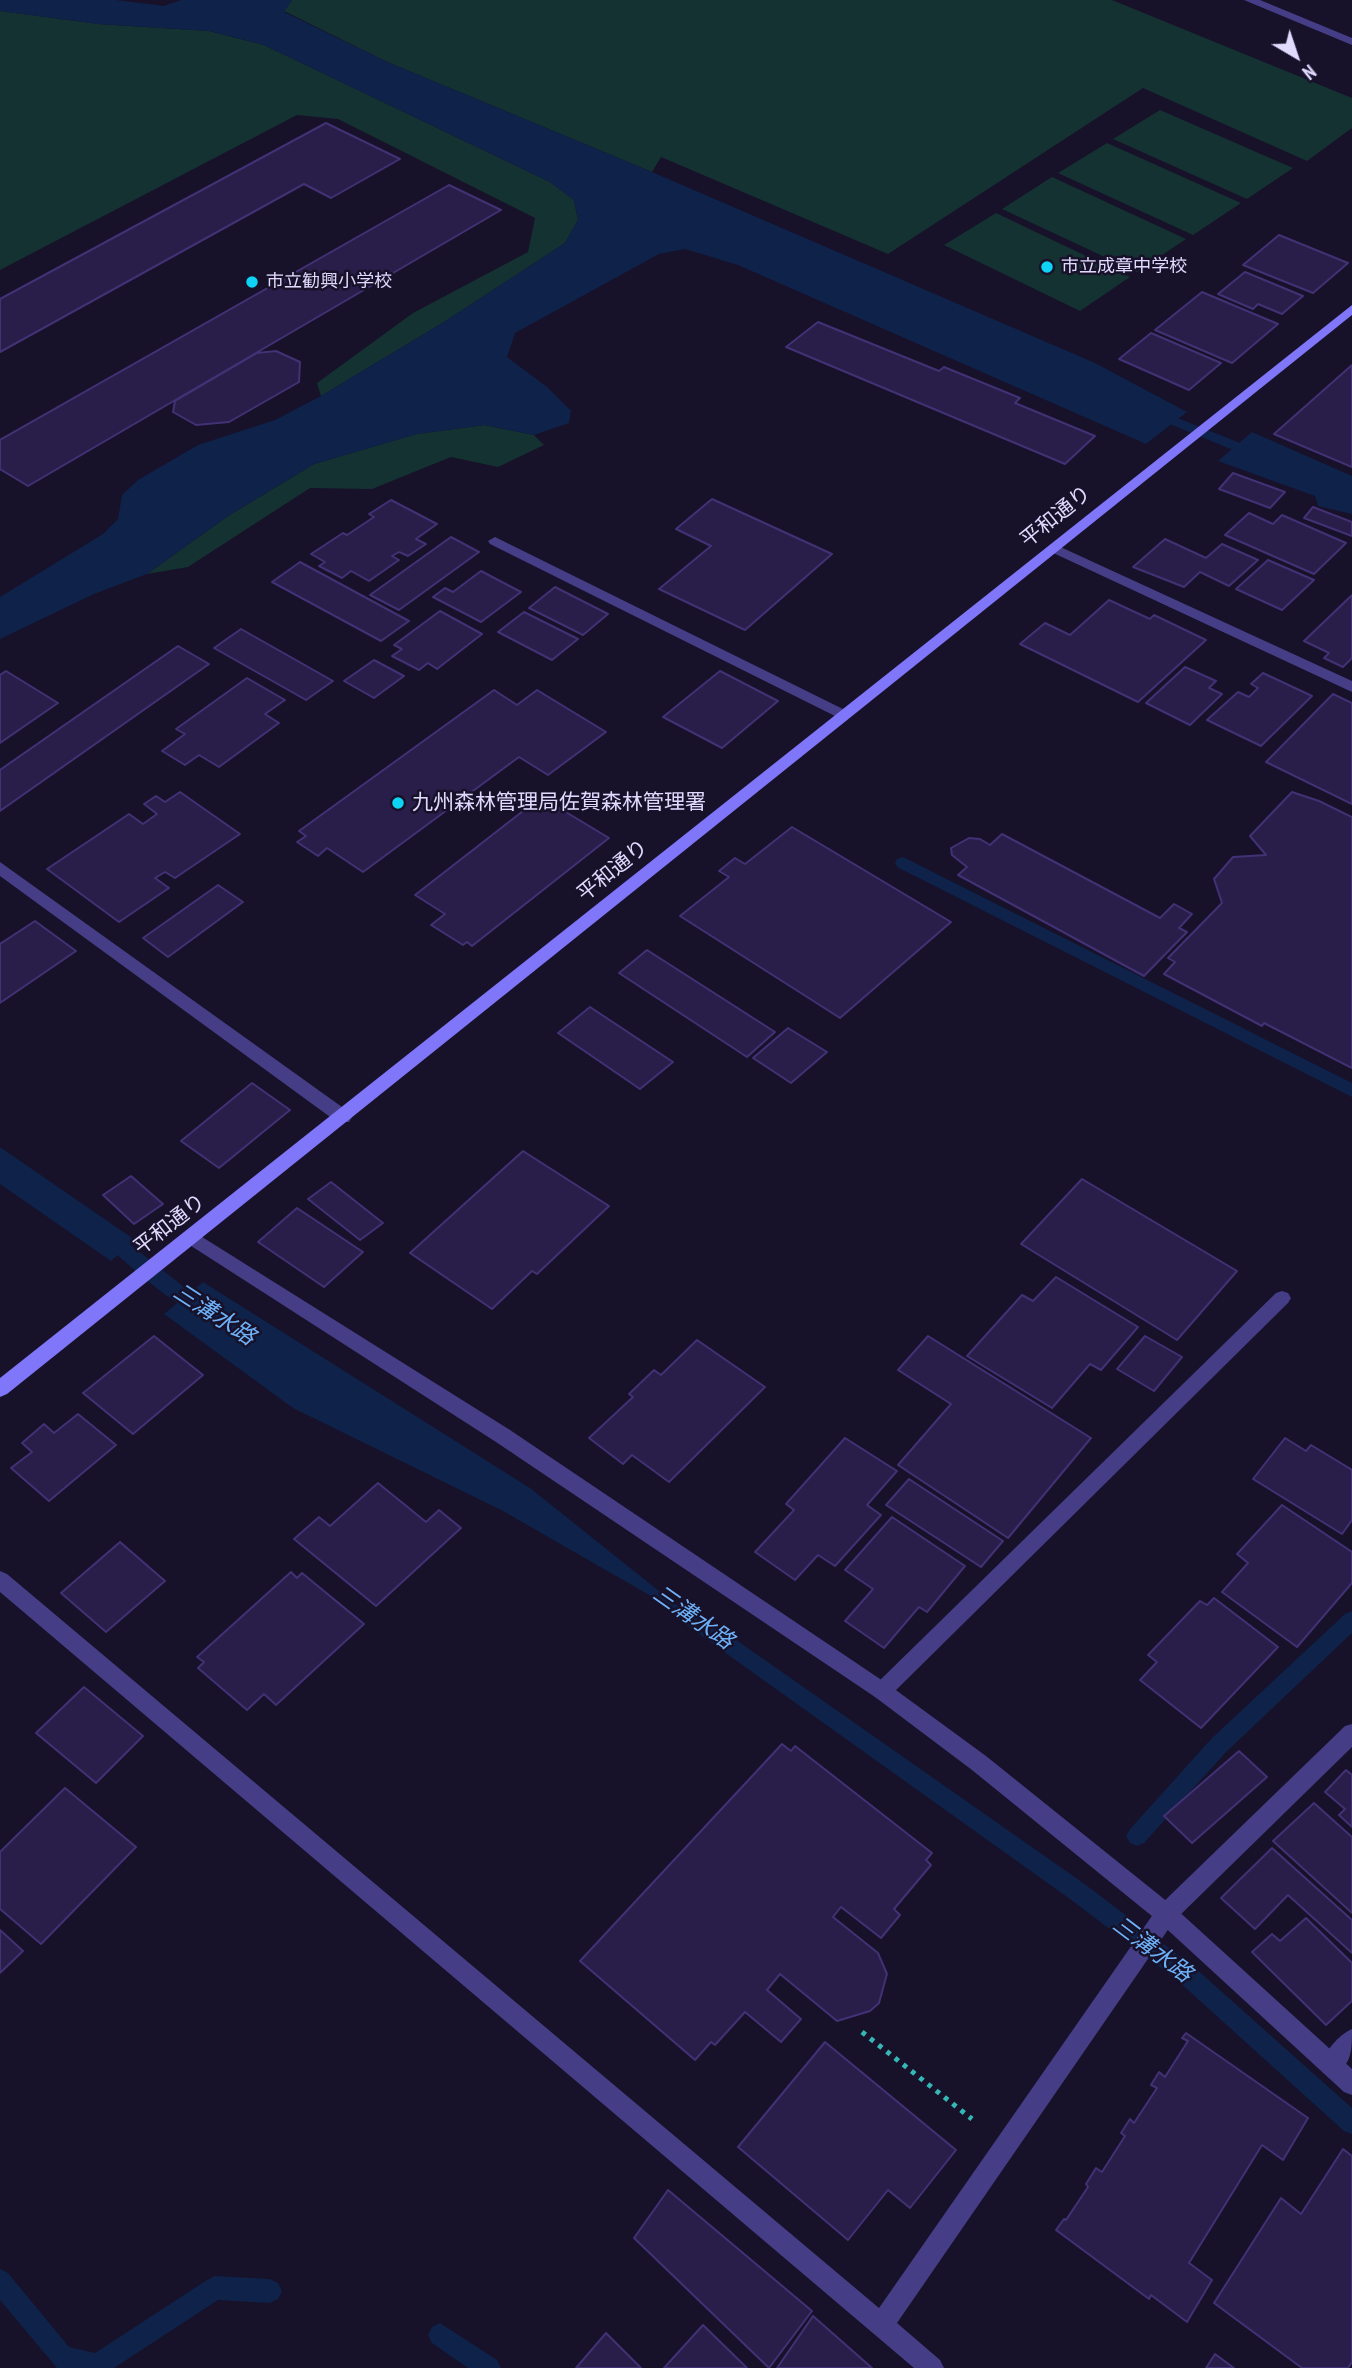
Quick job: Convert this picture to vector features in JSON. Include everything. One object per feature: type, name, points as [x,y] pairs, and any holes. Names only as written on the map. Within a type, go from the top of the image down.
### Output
[{"type":"street","points":[[1250,0],[1352,42]]},
{"type":"street","name":"平和通り","points":[[0,1389],[1352,309]]},
{"type":"street","points":[[495,541],[845,715]]},
{"type":"street","points":[[1054,548],[1352,687]]},
{"type":"street","points":[[0,868],[343,1117]]},
{"type":"street","points":[[191,1237],[503,1436],[882,1691],[979,1763],[1166,1914],[1352,2084]]},
{"type":"street","points":[[882,1691],[1282,1298]]},
{"type":"street","points":[[0,1580],[932,2368]]},
{"type":"street","points":[[881,2325],[1166,1914],[1352,1733]]},
{"type":"street","points":[[1331,2065],[1352,2040]]},
{"type":"path","points":[[862,2032],[1006,2146]]},
{"type":"green space","name":"市立成章中学校","points":[[292,0],[1112,0],[1352,98],[1352,128],[1307,161],[1143,88],[888,254],[661,157],[652,172],[385,61],[284,11]]},
{"type":"green space","points":[[0,11],[99,24],[209,31],[264,45],[550,182],[574,200],[578,220],[565,243],[444,322],[321,396],[317,383],[413,313],[528,252],[535,218],[338,119],[297,115],[0,270]]},
{"type":"green space","points":[[1160,110],[1293,168],[1247,199],[1113,139]]},
{"type":"green space","points":[[1107,143],[1241,203],[1193,235],[1058,173]]},
{"type":"green space","points":[[1052,177],[1186,239],[1137,272],[1002,209]]},
{"type":"green space","points":[[996,213],[1130,277],[1080,311],[944,245]]},
{"type":"green space","points":[[485,425],[534,435],[544,445],[498,467],[451,457],[372,489],[310,488],[188,567],[147,574],[228,516],[314,464],[416,434]]},
{"type":"water","points":[[0,0],[116,0],[164,6],[181,0],[292,0],[284,12],[385,61],[652,172],[1095,363],[1187,412],[1146,444],[738,265],[685,249],[659,254],[515,333],[507,357],[547,387],[571,411],[569,423],[534,435],[485,425],[417,434],[314,464],[228,516],[147,574],[94,594],[0,639],[0,597],[103,534],[118,519],[122,495],[138,480],[198,445],[275,420],[321,396],[444,322],[565,243],[578,220],[574,200],[550,182],[264,45],[209,31],[99,24],[0,11]]},
{"type":"water","points":[[1252,432],[1352,476],[1352,514],[1318,506],[1315,496],[1218,461]]},
{"type":"water","points":[[0,1147],[135,1240],[111,1261],[0,1184]]},
{"type":"water","points":[[203,1282],[530,1488],[703,1626],[503,1511],[293,1408],[164,1314]]},
{"type":"building","points":[[326,123],[400,159],[331,198],[304,184],[0,352],[0,299]]},
{"type":"building","points":[[449,185],[501,210],[28,486],[0,469],[0,440]]},
{"type":"building","points":[[1279,235],[1348,263],[1313,293],[1243,265]]},
{"type":"building","points":[[1245,272],[1303,296],[1282,314],[1258,304],[1253,309],[1218,294]]},
{"type":"building","points":[[1202,292],[1278,324],[1232,363],[1155,330]]},
{"type":"building","points":[[818,322],[939,371],[944,367],[1020,398],[1015,403],[1095,436],[1065,464],[786,347]]},
{"type":"building","points":[[1151,333],[1221,363],[1189,390],[1119,359]]},
{"type":"building","points":[[276,351],[300,362],[299,382],[229,422],[196,425],[173,412],[175,401],[257,353]]},
{"type":"building","points":[[1352,365],[1352,467],[1274,434]]},
{"type":"building","points":[[1233,473],[1285,492],[1270,508],[1219,489]]},
{"type":"building","points":[[712,499],[832,554],[745,630],[659,589],[711,546],[676,529]]},
{"type":"building","points":[[391,500],[437,524],[416,539],[426,544],[408,556],[399,552],[392,556],[399,560],[369,581],[351,571],[342,578],[319,566],[325,562],[311,554],[374,517],[369,514]]},
{"type":"building","points":[[1313,507],[1352,522],[1352,536],[1304,518]]},
{"type":"building","points":[[1249,513],[1273,524],[1282,515],[1346,543],[1314,574],[1225,535]]},
{"type":"building","points":[[451,537],[479,552],[399,610],[370,595]]},
{"type":"building","points":[[1165,539],[1206,558],[1222,544],[1258,560],[1229,586],[1200,572],[1184,587],[1133,567]]},
{"type":"building","points":[[1268,560],[1314,580],[1282,610],[1236,589]]},
{"type":"building","points":[[300,562],[409,621],[381,641],[272,582]]},
{"type":"building","points":[[481,571],[521,592],[481,622],[433,597],[445,588],[453,592]]},
{"type":"building","points":[[555,587],[608,614],[583,635],[529,608]]},
{"type":"building","points":[[1352,595],[1352,658],[1343,667],[1324,658],[1329,653],[1304,641]]},
{"type":"building","points":[[1109,600],[1150,619],[1154,615],[1206,640],[1138,702],[1020,644],[1045,623],[1070,635]]},
{"type":"building","points":[[440,611],[482,634],[437,669],[428,663],[419,670],[392,656],[402,649],[394,645]]},
{"type":"building","points":[[524,612],[578,639],[552,660],[498,632]]},
{"type":"building","points":[[241,629],[333,681],[306,700],[214,648]]},
{"type":"building","points":[[178,646],[209,664],[0,811],[0,770]]},
{"type":"building","points":[[374,660],[404,676],[374,698],[344,681]]},
{"type":"building","points":[[1185,667],[1216,681],[1209,688],[1222,694],[1190,725],[1146,703]]},
{"type":"building","points":[[6,671],[58,703],[0,743],[0,675]]},
{"type":"building","points":[[720,671],[778,701],[722,748],[663,717]]},
{"type":"building","points":[[1263,673],[1312,696],[1261,746],[1207,720],[1238,692],[1249,697],[1258,688],[1251,684]]},
{"type":"building","points":[[247,678],[285,700],[265,714],[279,723],[219,767],[199,755],[185,765],[162,751],[185,734],[176,729]]},
{"type":"building","name":"九州森林管理局佐賀森林管理署","points":[[494,690],[517,705],[537,690],[606,732],[548,775],[519,757],[363,872],[327,848],[318,856],[297,842],[306,836],[299,831]]},
{"type":"building","points":[[1333,694],[1352,703],[1352,804],[1266,762]]},
{"type":"building","points":[[180,792],[240,834],[175,878],[165,872],[155,878],[169,888],[119,922],[47,869],[129,814],[143,824],[157,814],[144,804],[156,796],[165,802]]},
{"type":"building","points":[[1292,792],[1352,817],[1352,1068],[1264,1023],[1262,1026],[1164,974],[1175,962],[1168,958],[1222,903],[1214,879],[1233,857],[1266,855],[1250,836]]},
{"type":"building","points":[[541,797],[609,838],[472,946],[467,942],[463,945],[431,925],[445,914],[415,895]]},
{"type":"building","points":[[792,827],[951,922],[840,1018],[680,916],[729,877],[719,871],[735,858],[745,864]]},
{"type":"building","points":[[1002,834],[1160,918],[1174,904],[1192,914],[1179,928],[1187,932],[1144,976],[958,875],[967,867],[952,855],[951,848],[969,838],[980,839],[990,845]]},
{"type":"building","points":[[218,885],[243,902],[168,957],[143,938]]},
{"type":"building","points":[[35,921],[76,951],[0,1003],[0,944]]},
{"type":"building","points":[[647,950],[775,1032],[747,1057],[619,973]]},
{"type":"building","points":[[590,1007],[673,1062],[640,1089],[558,1033]]},
{"type":"building","points":[[788,1028],[827,1052],[791,1083],[753,1058]]},
{"type":"building","points":[[252,1083],[290,1110],[219,1168],[181,1141]]},
{"type":"building","points":[[523,1151],[609,1206],[537,1274],[532,1271],[492,1309],[410,1253]]},
{"type":"building","points":[[131,1176],[163,1204],[134,1224],[103,1195]]},
{"type":"building","points":[[1082,1179],[1237,1271],[1177,1340],[1021,1244]]},
{"type":"building","points":[[331,1182],[383,1223],[360,1240],[308,1199]]},
{"type":"building","points":[[297,1208],[363,1252],[324,1287],[258,1242]]},
{"type":"building","points":[[1056,1277],[1138,1327],[1101,1370],[1090,1364],[1052,1408],[967,1356],[1022,1295],[1033,1301]]},
{"type":"building","points":[[154,1336],[203,1375],[133,1434],[83,1393]]},
{"type":"building","points":[[928,1336],[1091,1438],[1008,1538],[898,1465],[951,1404],[898,1370]]},
{"type":"building","points":[[1145,1336],[1182,1357],[1154,1391],[1117,1369]]},
{"type":"building","points":[[697,1340],[765,1387],[669,1482],[632,1455],[623,1464],[589,1438],[633,1397],[629,1394],[654,1370],[661,1375]]},
{"type":"building","points":[[78,1414],[116,1445],[49,1501],[11,1468],[32,1452],[22,1443],[44,1424],[54,1433]]},
{"type":"building","points":[[845,1438],[897,1471],[867,1505],[881,1515],[835,1566],[818,1555],[795,1580],[755,1552],[794,1510],[786,1504]]},
{"type":"building","points":[[1285,1438],[1306,1451],[1311,1445],[1352,1470],[1352,1520],[1342,1534],[1253,1479]]},
{"type":"building","points":[[909,1479],[1003,1541],[981,1567],[886,1505]]},
{"type":"building","points":[[378,1483],[426,1522],[439,1510],[461,1528],[376,1606],[294,1539],[319,1517],[330,1526]]},
{"type":"building","points":[[1282,1505],[1352,1552],[1352,1583],[1297,1647],[1222,1592],[1248,1563],[1237,1554]]},
{"type":"building","points":[[892,1517],[965,1566],[927,1612],[919,1607],[884,1648],[845,1621],[873,1589],[845,1570]]},
{"type":"building","points":[[120,1542],[165,1581],[106,1632],[61,1593]]},
{"type":"building","points":[[291,1572],[297,1578],[302,1573],[364,1624],[276,1705],[264,1694],[247,1710],[198,1668],[204,1662],[197,1657]]},
{"type":"building","points":[[1214,1598],[1278,1647],[1201,1728],[1140,1680],[1157,1662],[1148,1655],[1200,1601],[1207,1605]]},
{"type":"building","points":[[84,1687],[143,1736],[96,1783],[36,1733]]},
{"type":"building","points":[[782,1744],[791,1751],[795,1746],[932,1853],[926,1860],[931,1865],[894,1909],[900,1915],[881,1938],[841,1907],[833,1917],[878,1953],[887,1974],[879,2003],[870,2011],[837,2021],[780,1974],[767,1990],[801,2019],[781,2042],[745,2012],[715,2045],[711,2042],[695,2060],[580,1961]]},
{"type":"building","points":[[1239,1751],[1267,1777],[1192,1843],[1164,1816]]},
{"type":"building","points":[[1346,1770],[1352,1775],[1352,1827],[1339,1815],[1345,1809],[1325,1792]]},
{"type":"building","points":[[65,1788],[136,1847],[41,1944],[0,1909],[0,1852]]},
{"type":"building","points":[[1314,1803],[1352,1837],[1352,1913],[1273,1841]]},
{"type":"building","points":[[1272,1848],[1352,1920],[1352,1953],[1288,1895],[1255,1929],[1221,1898]]},
{"type":"building","points":[[1306,1918],[1352,1963],[1352,2001],[1326,2025],[1252,1952],[1272,1934],[1280,1941]]},
{"type":"building","points":[[0,1930],[23,1951],[0,1973]]},
{"type":"building","points":[[1186,2033],[1308,2118],[1283,2160],[1262,2145],[1189,2263],[1212,2280],[1187,2322],[1151,2295],[1149,2299],[1056,2230],[1088,2187],[1086,2184],[1096,2168],[1102,2172],[1125,2136],[1121,2133],[1130,2119],[1134,2123],[1157,2088],[1151,2085],[1159,2072],[1165,2077],[1188,2041],[1182,2038]]},
{"type":"building","points":[[825,2042],[956,2150],[910,2208],[888,2190],[848,2240],[738,2147]]},
{"type":"building","points":[[1343,2149],[1352,2156],[1352,2362],[1348,2368],[1302,2368],[1214,2303],[1281,2198],[1301,2214]]},
{"type":"building","points":[[668,2190],[812,2311],[769,2368],[634,2238]]},
{"type":"building","points":[[813,2316],[872,2368],[777,2368]]},
{"type":"building","points":[[703,2325],[747,2368],[664,2368]]},
{"type":"building","points":[[606,2333],[641,2368],[576,2368]]},
{"type":"building","points":[[1215,2354],[1234,2368],[1206,2368]]},
{"type":"waterway","points":[[1155,413],[1255,454]]},
{"type":"waterway","points":[[903,863],[1352,1091]]},
{"type":"waterway","name":"三溝水路","points":[[106,1235],[202,1311]]},
{"type":"waterway","name":"三溝水路","points":[[685,1613],[1078,1892],[1186,1974],[1352,2123]]},
{"type":"waterway","points":[[1137,1836],[1219,1745],[1352,1620]]},
{"type":"waterway","points":[[0,2281],[62,2358],[97,2365],[215,2288],[270,2291]]},
{"type":"waterway","points":[[440,2335],[489,2368]]},
{"type":"place","name":"市立成章中学校","points":[[1047,267]]},
{"type":"place","name":"市立勧興小学校","points":[[252,282]]},
{"type":"place","name":"九州森林管理局佐賀森林管理署","points":[[398,803]]}]
